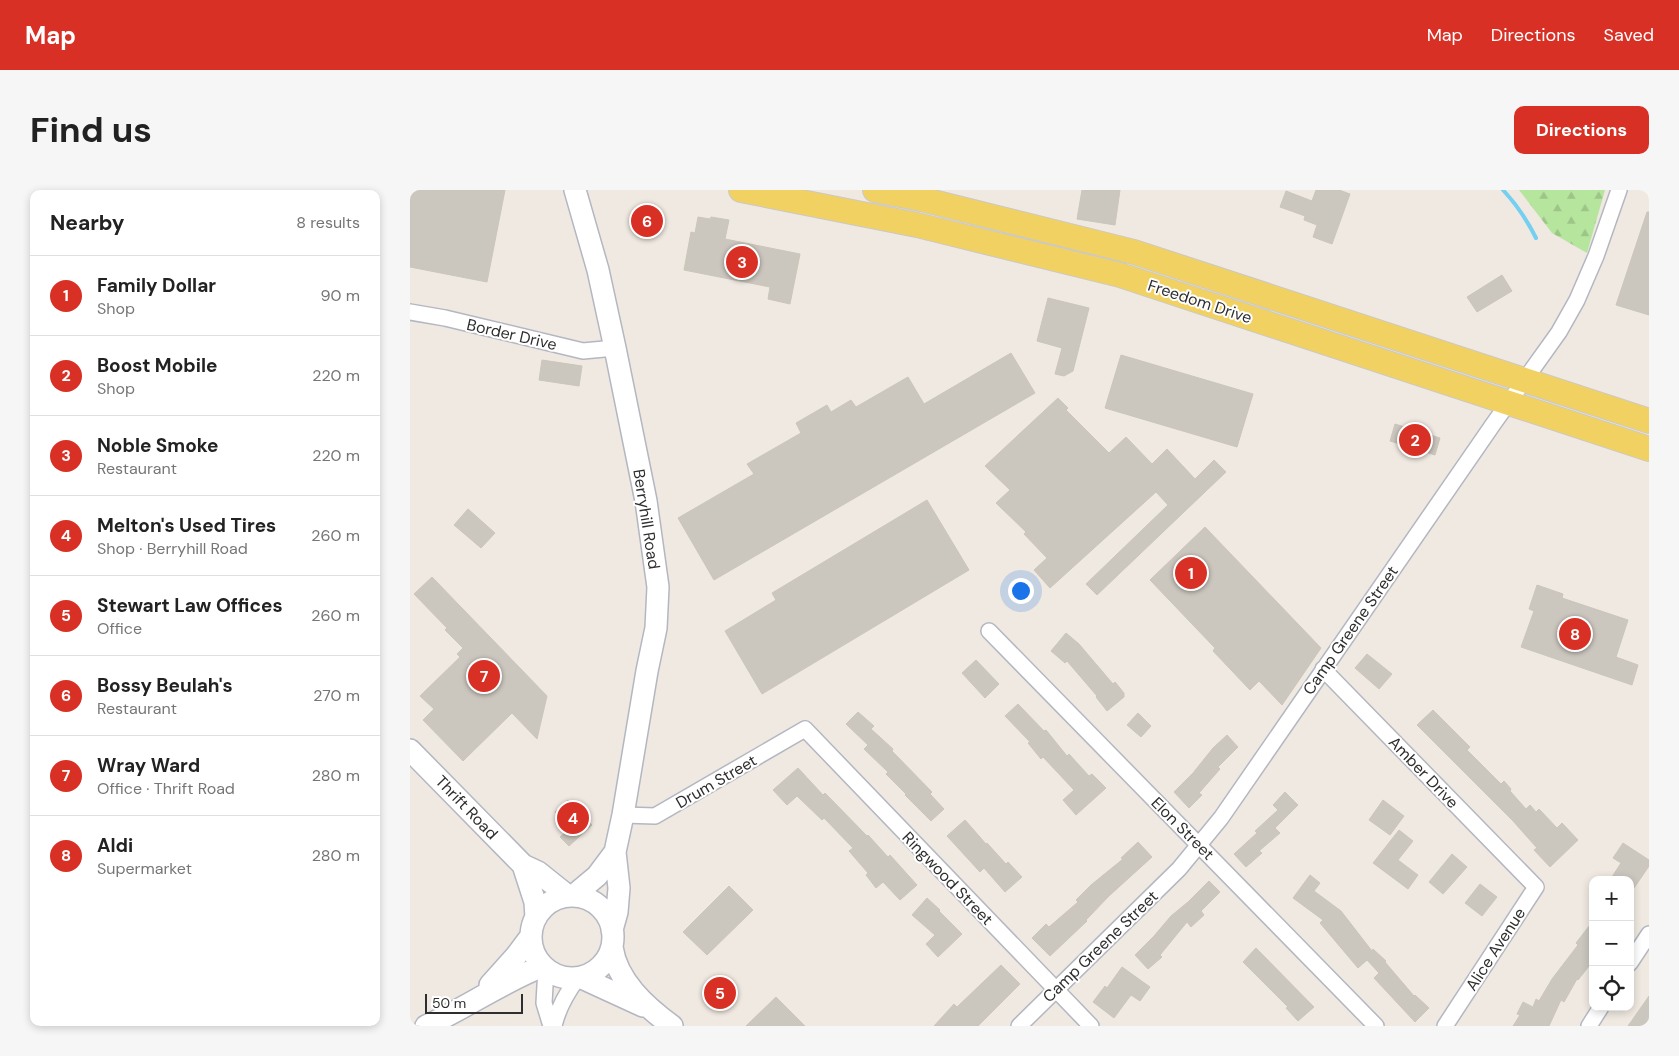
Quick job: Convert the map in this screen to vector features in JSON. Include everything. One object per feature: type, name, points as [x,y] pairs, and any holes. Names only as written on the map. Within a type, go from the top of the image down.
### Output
[{"type":"main road","name":"Freedom Drive","points":[[741,190],[917,225],[1120,275],[1649,449]]},
{"type":"main road","name":"Freedom Drive","points":[[875,190],[922,199],[1134,252],[1649,421]]},
{"type":"street","name":"Berryhill Road","points":[[575,190],[598,270],[615,348],[646,501],[658,587],[656,628],[615,852],[618,888],[617,912],[612,938]]},
{"type":"street","name":"Camp Greene Street","points":[[1019,1026],[1179,869],[1221,818],[1524,380],[1554,341],[1577,300],[1606,231],[1619,190]]},
{"type":"street","name":"Border Drive","points":[[410,312],[445,318],[583,350],[615,348]]},
{"type":"street","name":"Elon Street","points":[[989,631],[1376,1026]]},
{"type":"street","name":"Amber Drive","points":[[1323,669],[1524,875]]},
{"type":"street","name":"Drum Street","points":[[623,815],[655,816],[805,729]]},
{"type":"street","name":"Ringwood Street","points":[[805,729],[1091,1026]]},
{"type":"street","name":"Thrift Road","points":[[410,750],[523,866],[538,872],[571,896]]},
{"type":"street","name":"Berryhill Road","points":[[571,896],[597,876],[615,852]]},
{"type":"street","name":"Thrift Road","points":[[523,866],[535,902],[534,927]]},
{"type":"street","name":"Alice Avenue","points":[[1445,1026],[1536,887],[1524,875]]},
{"type":"street","points":[[476,1000],[516,956],[534,927],[542,909],[552,902],[571,896],[588,900],[599,906],[608,917],[614,959],[622,976],[648,1008],[672,1026]]},
{"type":"street","points":[[534,927],[531,945],[536,957],[545,967],[559,976],[580,978],[648,1008]]},
{"type":"street","points":[[1634,957],[1648,937]]},
{"type":"street","points":[[552,1026],[566,994],[580,978],[600,967],[609,956],[612,938]]},
{"type":"street","points":[[426,1026],[516,977],[545,967]]},
{"type":"street","points":[[545,967],[544,1003],[552,1026]]},
{"type":"street","points":[[1589,1026],[1598,1011]]},
{"type":"green space","points":[[1519,190],[1605,190],[1587,253],[1552,233]]},
{"type":"building","points":[[410,190],[505,190],[487,282],[410,267]]},
{"type":"building","points":[[1082,190],[1120,190],[1115,225],[1077,219]]},
{"type":"building","points":[[1316,190],[1339,190],[1350,194],[1332,244],[1313,237],[1317,225],[1304,220],[1305,216],[1280,207],[1286,191],[1312,201]]},
{"type":"building","points":[[636,210],[661,215],[658,232],[633,227]]},
{"type":"building","points":[[1647,212],[1649,212],[1649,315],[1616,305]]},
{"type":"building","points":[[698,217],[729,220],[725,239],[800,254],[790,304],[768,299],[770,287],[684,270],[691,232],[695,233]]},
{"type":"building","points":[[1502,275],[1512,291],[1477,312],[1467,297]]},
{"type":"building","points":[[1048,298],[1089,308],[1073,371],[1064,376],[1055,374],[1062,348],[1037,341]]},
{"type":"building","points":[[1011,353],[1035,393],[714,580],[678,518],[754,474],[747,464],[801,433],[796,423],[827,405],[831,412],[851,400],[856,407],[908,377],[924,404]]},
{"type":"building","points":[[1121,355],[1253,394],[1237,447],[1105,408]]},
{"type":"building","points":[[542,360],[582,366],[579,386],[539,380]]},
{"type":"building","points":[[1058,398],[1068,408],[1066,410],[1109,453],[1126,437],[1152,464],[1167,449],[1195,479],[1214,460],[1226,472],[1097,595],[1086,584],[1168,505],[1156,492],[1050,588],[1034,570],[1047,558],[1024,534],[1026,532],[996,503],[1010,490],[985,466]]},
{"type":"building","points":[[1395,424],[1440,438],[1435,455],[1390,441]]},
{"type":"building","points":[[927,500],[969,570],[762,694],[725,631],[776,600],[772,593]]},
{"type":"building","points":[[468,509],[495,533],[481,548],[454,525]]},
{"type":"building","points":[[1205,527],[1321,648],[1282,705],[1259,681],[1250,690],[1213,651],[1215,648],[1150,580]]},
{"type":"building","points":[[432,577],[547,696],[537,739],[512,713],[463,761],[423,720],[434,709],[420,696],[460,657],[457,654],[463,648],[445,630],[447,628],[414,594]]},
{"type":"building","points":[[1537,585],[1563,594],[1562,598],[1628,620],[1616,657],[1638,665],[1632,685],[1521,647],[1534,611],[1529,609]]},
{"type":"building","points":[[1066,633],[1079,644],[1113,684],[1115,682],[1124,693],[1124,697],[1107,711],[1097,696],[1067,661],[1065,663],[1051,651]]},
{"type":"building","points":[[1367,654],[1392,674],[1379,689],[1355,668]]},
{"type":"building","points":[[976,660],[999,684],[985,698],[962,673]]},
{"type":"building","points":[[1018,704],[1044,731],[1046,730],[1067,756],[1069,754],[1089,776],[1092,774],[1106,788],[1076,815],[1063,800],[1074,790],[1043,757],[1041,759],[1028,743],[1030,742],[1005,716]]},
{"type":"building","points":[[1433,710],[1470,747],[1467,750],[1501,784],[1504,781],[1526,809],[1530,805],[1536,812],[1539,809],[1557,828],[1562,823],[1578,840],[1550,867],[1534,850],[1537,848],[1513,821],[1417,725]]},
{"type":"building","points":[[858,712],[874,726],[871,729],[893,749],[892,751],[932,792],[930,794],[944,809],[931,821],[886,774],[888,772],[864,749],[868,745],[846,724]]},
{"type":"building","points":[[1138,713],[1151,726],[1141,737],[1127,725]]},
{"type":"building","points":[[1227,735],[1238,747],[1218,767],[1220,769],[1199,793],[1202,795],[1189,808],[1174,792]]},
{"type":"building","points":[[798,768],[823,795],[825,793],[888,857],[890,855],[917,885],[900,900],[883,882],[876,888],[866,875],[868,873],[849,851],[853,848],[824,818],[822,820],[797,796],[787,805],[773,790]]},
{"type":"building","points":[[1285,792],[1298,805],[1275,828],[1280,833],[1259,851],[1262,853],[1246,867],[1234,854],[1278,810],[1273,805]]},
{"type":"building","points":[[568,800],[592,825],[569,846],[560,837],[570,828],[555,812]]},
{"type":"building","points":[[1383,800],[1404,816],[1390,835],[1369,820]]},
{"type":"building","points":[[965,820],[1006,864],[1008,862],[1022,877],[1005,892],[984,868],[980,872],[947,836]]},
{"type":"building","points":[[1399,830],[1413,841],[1398,860],[1418,875],[1408,889],[1373,863]]},
{"type":"building","points":[[1138,842],[1152,857],[1109,896],[1087,921],[1050,956],[1032,938],[1046,924],[1049,927],[1078,902],[1076,900],[1091,885],[1123,859],[1121,858]]},
{"type":"building","points":[[1623,843],[1649,860],[1649,866],[1634,888],[1634,876],[1613,876],[1621,863],[1613,858]]},
{"type":"building","points":[[1452,854],[1467,867],[1443,894],[1429,882]]},
{"type":"building","points":[[1310,875],[1320,883],[1314,891],[1341,911],[1372,951],[1373,949],[1386,961],[1414,996],[1429,1008],[1415,1022],[1374,978],[1379,973],[1367,960],[1358,968],[1320,923],[1323,920],[1293,898]]},
{"type":"building","points":[[1209,881],[1220,892],[1201,911],[1204,915],[1191,927],[1187,922],[1160,955],[1162,957],[1148,969],[1135,955],[1171,916]]},
{"type":"building","points":[[1480,884],[1497,897],[1482,916],[1465,903]]},
{"type":"building","points":[[729,886],[753,910],[707,955],[683,932]]},
{"type":"building","points":[[927,898],[962,934],[938,957],[926,944],[935,935],[912,915]]},
{"type":"building","points":[[1589,926],[1589,966],[1577,979],[1564,1002],[1561,1000],[1549,1026],[1513,1026],[1520,1015],[1517,1014],[1523,1002],[1533,1007],[1536,999],[1539,1001],[1552,979],[1578,945],[1576,943]]},
{"type":"building","points":[[1256,948],[1314,1007],[1298,1021],[1286,1008],[1288,1007],[1243,962]]},
{"type":"building","points":[[1001,965],[1020,984],[978,1026],[934,1026],[954,1004],[957,1007]]},
{"type":"building","points":[[1122,967],[1150,987],[1140,1001],[1131,995],[1114,1018],[1093,1002],[1105,986],[1107,988]]},
{"type":"building","points":[[720,977],[737,993],[724,1006],[707,990]]},
{"type":"building","points":[[1649,996],[1649,1026],[1628,1026]]},
{"type":"building","points":[[776,997],[805,1026],[746,1026]]},
{"type":"waterway","points":[[1503,190],[1513,201],[1536,238]]},
{"type":"place","name":"Bossy Beulah's","points":[[647,221]]},
{"type":"place","name":"Noble Smoke","points":[[742,262]]},
{"type":"place","name":"Boost Mobile","points":[[1415,440]]},
{"type":"place","name":"Family Dollar","points":[[1191,573]]},
{"type":"place","name":"Aldi","points":[[1575,634]]},
{"type":"place","name":"Wray Ward","points":[[484,676]]},
{"type":"place","name":"Melton's Used Tires","points":[[573,818]]},
{"type":"place","name":"Stewart Law Offices","points":[[720,993]]}]
